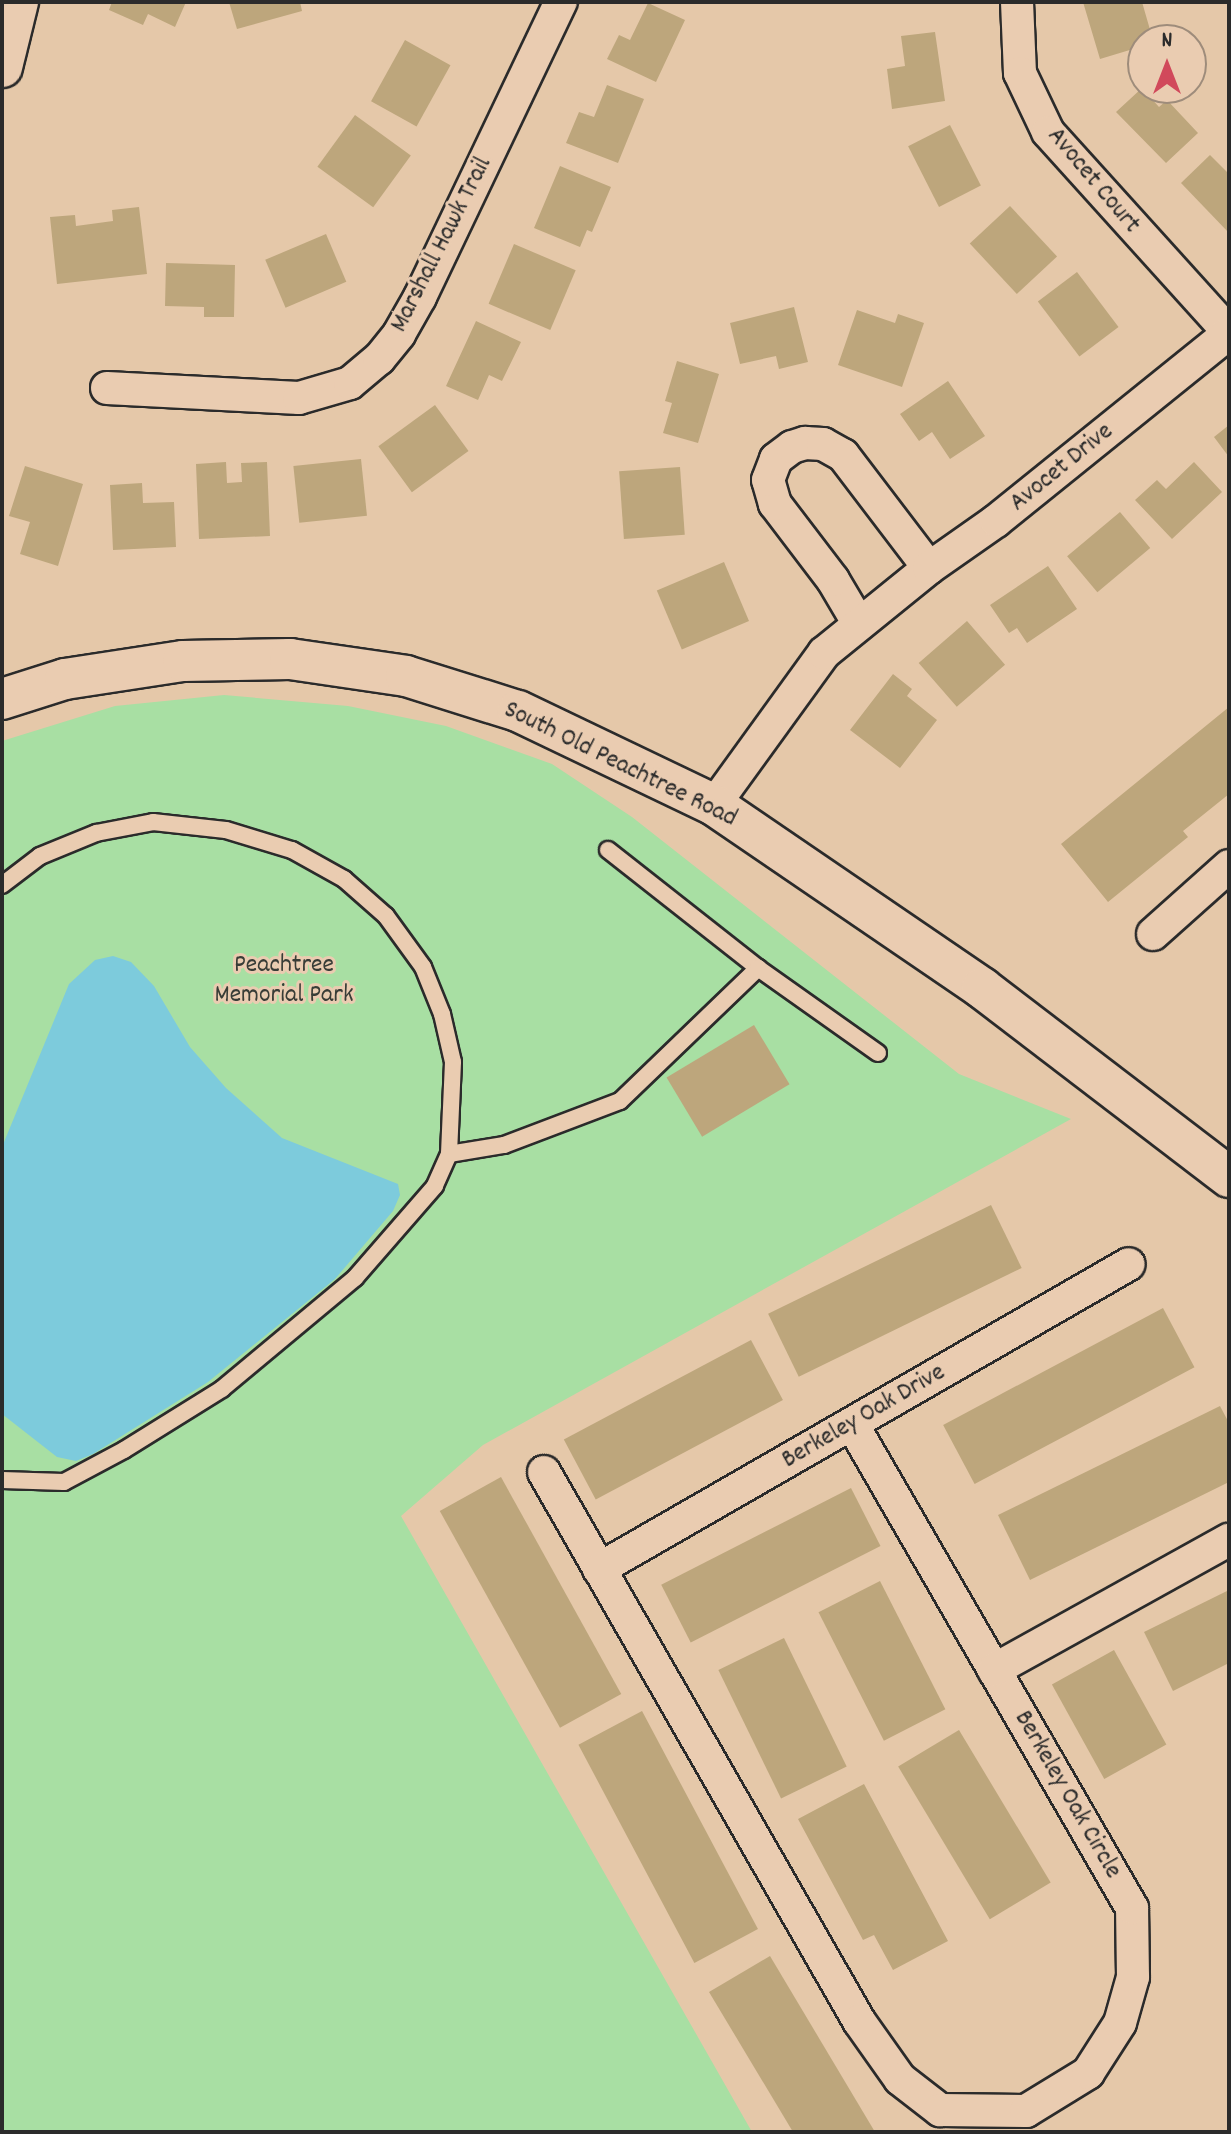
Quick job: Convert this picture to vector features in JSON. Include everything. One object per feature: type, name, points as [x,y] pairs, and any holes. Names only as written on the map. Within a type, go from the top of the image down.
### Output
[{"type":"street","points":[[2,67],[18,2]]},
{"type":"street","name":"Marshall Hawk Trail","points":[[107,388],[299,398],[350,383],[379,359],[399,334],[420,297],[561,2]]},
{"type":"street","name":"Avocet Court","points":[[1017,2],[1020,73],[1048,132],[1229,333]]},
{"type":"street","name":"Avocet Drive","points":[[714,805],[824,653],[929,568],[996,521],[1229,333]]},
{"type":"street","points":[[859,624],[831,577],[775,504],[768,480],[776,459],[792,447],[805,443],[823,444],[843,455],[929,568]]},
{"type":"street","name":"South Old Peachtree Road","points":[[2,699],[65,679],[183,661],[290,659],[406,676],[518,711],[714,805],[982,988],[1229,1177]]},
{"type":"street","points":[[1153,934],[1229,866]]},
{"type":"street","name":"Berkeley Oak Drive","points":[[599,1569],[1129,1264]]},
{"type":"street","name":"Berkeley Oak Circle","points":[[544,1472],[859,2021],[900,2079],[940,2110],[962,2121],[1026,2111],[1088,2073],[1120,2023],[1133,1977],[1135,1944],[1132,1908],[852,1424]]},
{"type":"street","points":[[994,1670],[1229,1540]]},
{"type":"lane","points":[[2,885],[40,856],[96,833],[153,822],[226,830],[292,850],[344,879],[386,916],[423,967],[442,1014],[453,1062],[449,1154],[435,1186],[355,1278],[222,1389],[124,1450],[64,1482],[2,1480]]},
{"type":"lane","points":[[608,850],[758,968],[878,1053]]},
{"type":"lane","points":[[449,1154],[504,1145],[620,1101],[758,968]]},
{"type":"green space","name":"Peachtree Memorial Park","points":[[224,695],[348,706],[446,726],[552,764],[632,817],[959,1074],[1071,1119],[483,1445],[401,1516],[752,2132],[2,2132],[2,741],[115,706]]},
{"type":"water","points":[[113,956],[131,962],[154,986],[190,1047],[226,1088],[282,1138],[398,1184],[400,1195],[393,1211],[335,1279],[208,1382],[93,1454],[76,1461],[57,1457],[2,1414],[2,1147],[69,984],[95,960]]},
{"type":"building","points":[[112,2],[186,2],[175,27],[148,14],[143,25],[109,10]]},
{"type":"building","points":[[229,2],[300,2],[302,11],[237,29]]},
{"type":"building","points":[[1083,2],[1142,2],[1148,24],[1127,24],[1127,51],[1100,59]]},
{"type":"building","points":[[648,3],[685,20],[656,82],[607,59],[619,35],[630,40]]},
{"type":"building","points":[[935,32],[945,101],[892,109],[887,69],[905,66],[901,36]]},
{"type":"building","points":[[405,40],[450,65],[417,126],[371,101]]},
{"type":"building","points":[[607,85],[644,99],[618,163],[566,143],[579,112],[594,117]]},
{"type":"building","points":[[1127,102],[1156,104],[1159,107],[1171,104],[1198,133],[1166,163],[1116,112]]},
{"type":"building","points":[[355,115],[411,156],[373,207],[317,167]]},
{"type":"building","points":[[950,125],[981,186],[939,207],[908,146]]},
{"type":"building","points":[[1210,155],[1229,174],[1229,233],[1181,183]]},
{"type":"building","points":[[560,166],[611,187],[592,232],[587,230],[580,247],[534,228]]},
{"type":"building","points":[[1010,206],[1057,256],[1017,294],[970,244]]},
{"type":"building","points":[[139,207],[147,274],[57,284],[50,217],[75,215],[76,226],[113,221],[112,210]]},
{"type":"building","points":[[326,234],[346,282],[286,308],[265,260]]},
{"type":"building","points":[[514,244],[576,270],[550,330],[489,304]]},
{"type":"building","points":[[166,263],[235,265],[234,317],[204,317],[204,307],[165,306]]},
{"type":"building","points":[[1077,272],[1119,327],[1079,357],[1038,301]]},
{"type":"building","points":[[794,307],[808,362],[779,369],[776,356],[740,364],[730,323]]},
{"type":"building","points":[[857,310],[895,323],[898,314],[924,323],[902,387],[838,365]]},
{"type":"building","points":[[476,321],[521,342],[502,381],[489,375],[478,400],[446,386]]},
{"type":"building","points":[[677,361],[719,374],[698,443],[663,433],[672,403],[665,401]]},
{"type":"building","points":[[948,381],[985,436],[950,459],[932,432],[919,441],[900,414]]},
{"type":"building","points":[[435,405],[469,451],[412,492],[378,446]]},
{"type":"building","points":[[1229,425],[1229,457],[1214,437]]},
{"type":"building","points":[[361,459],[367,516],[299,523],[293,466]]},
{"type":"building","points":[[226,462],[227,483],[242,482],[241,463],[267,462],[270,536],[199,539],[196,464]]},
{"type":"building","points":[[1194,462],[1222,492],[1172,539],[1135,500],[1157,480],[1166,489]]},
{"type":"building","points":[[25,466],[83,484],[58,566],[20,554],[30,522],[9,516]]},
{"type":"building","points":[[680,467],[685,535],[624,539],[619,471]]},
{"type":"building","points":[[142,483],[143,503],[174,502],[176,547],[113,550],[110,485]]},
{"type":"building","points":[[1120,512],[1150,548],[1097,592],[1067,556]]},
{"type":"building","points":[[724,562],[749,621],[682,649],[657,591]]},
{"type":"building","points":[[1048,566],[1077,609],[1027,643],[1017,628],[1009,633],[990,605]]},
{"type":"building","points":[[967,621],[1005,665],[957,707],[919,663]]},
{"type":"building","points":[[893,674],[912,689],[907,696],[937,720],[900,768],[850,730]]},
{"type":"building","points":[[1229,707],[1229,794],[1183,831],[1188,837],[1108,902],[1061,844]]},
{"type":"building","points":[[754,1025],[790,1084],[702,1137],[667,1078]]},
{"type":"building","points":[[991,1205],[1022,1268],[799,1377],[768,1314]]},
{"type":"building","points":[[1163,1308],[1194,1367],[975,1484],[943,1425]]},
{"type":"building","points":[[751,1340],[783,1400],[596,1500],[564,1440]]},
{"type":"building","points":[[1220,1406],[1229,1423],[1229,1482],[1030,1580],[998,1515]]},
{"type":"building","points":[[501,1477],[621,1694],[560,1728],[440,1511]]},
{"type":"building","points":[[851,1488],[881,1546],[691,1643],[661,1585]]},
{"type":"building","points":[[880,1581],[945,1709],[884,1741],[819,1612]]},
{"type":"building","points":[[1229,1590],[1229,1663],[1173,1691],[1144,1632]]},
{"type":"building","points":[[784,1638],[847,1767],[781,1799],[718,1670]]},
{"type":"building","points":[[1114,1650],[1166,1744],[1104,1779],[1052,1684]]},
{"type":"building","points":[[642,1711],[758,1929],[694,1963],[578,1745]]},
{"type":"building","points":[[959,1730],[1051,1883],[990,1919],[898,1767]]},
{"type":"building","points":[[864,1784],[948,1941],[893,1970],[874,1935],[863,1940],[798,1819]]},
{"type":"building","points":[[770,1956],[875,2132],[793,2132],[709,1992]]}]
